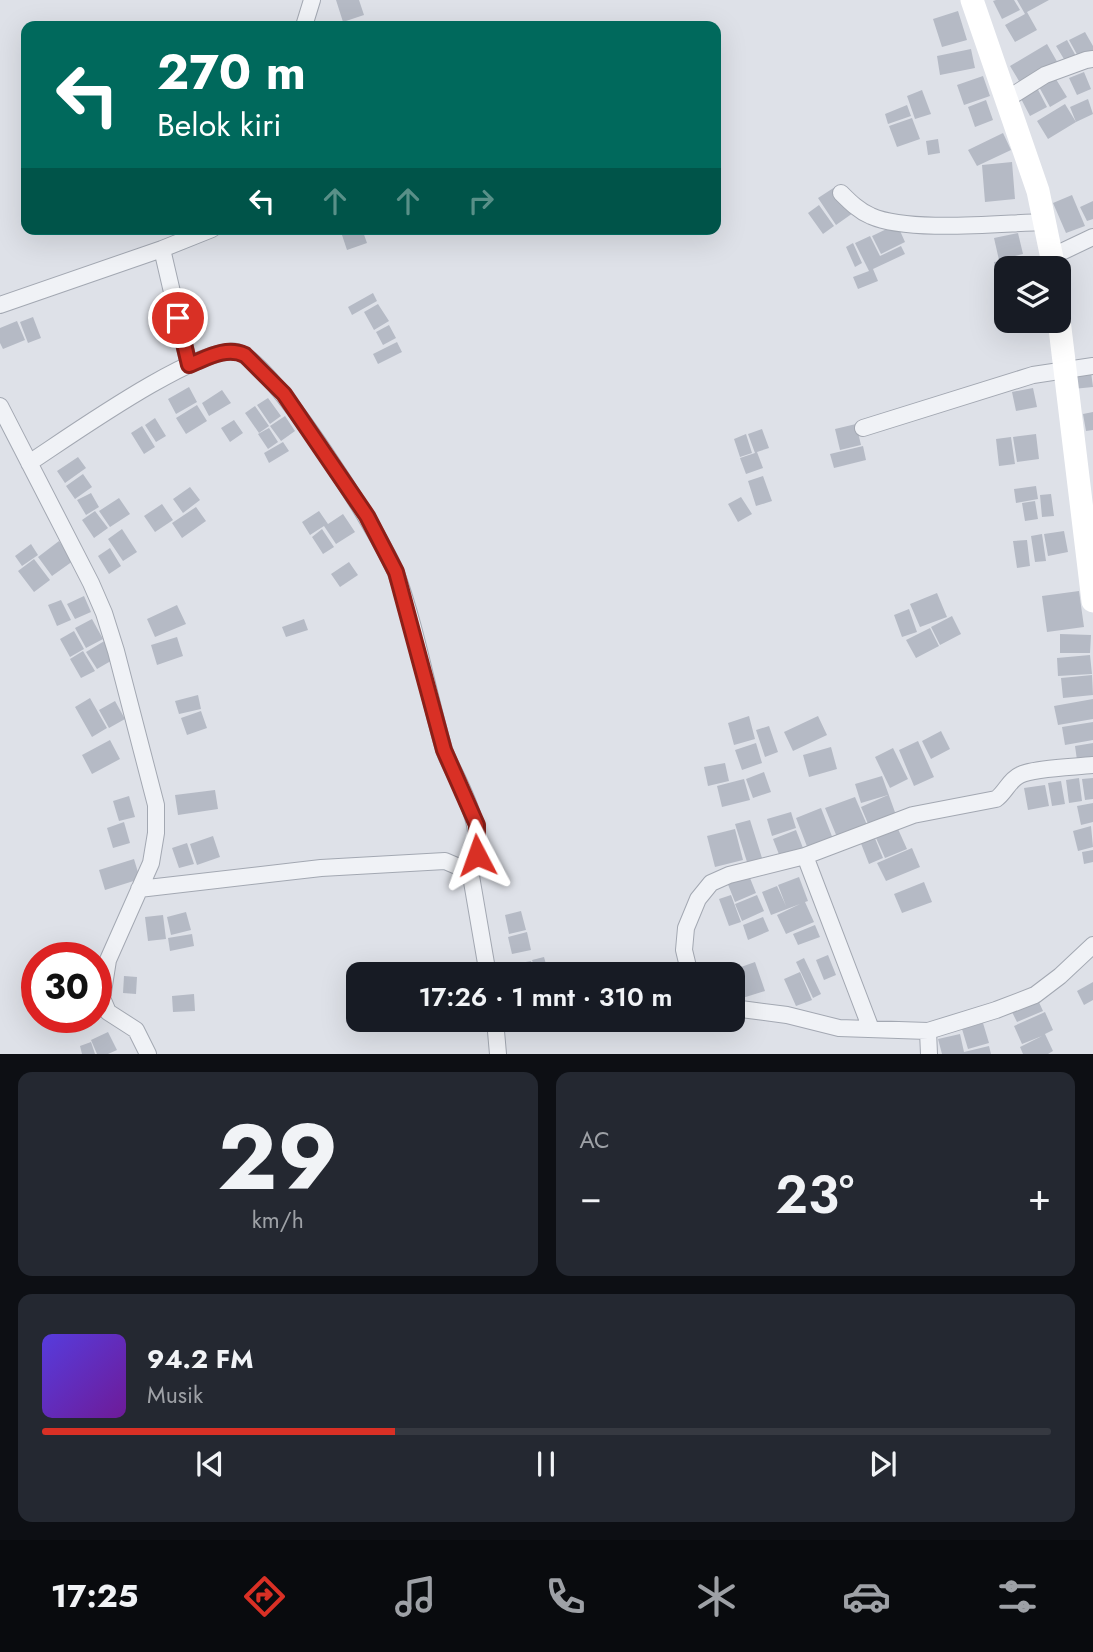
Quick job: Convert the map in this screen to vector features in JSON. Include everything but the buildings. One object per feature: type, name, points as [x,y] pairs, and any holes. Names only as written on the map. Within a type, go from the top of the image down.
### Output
[{"type":"main road","points":[[972,0],[1038,191],[1052,256]]},
{"type":"main road","points":[[1060,333],[1093,601]]},
{"type":"street","points":[[306,21],[312,0]]},
{"type":"street","points":[[1007,99],[1045,75],[1093,60]]},
{"type":"street","points":[[841,193],[869,216],[898,223],[950,225],[1045,222]]},
{"type":"street","points":[[0,305],[197,235]]},
{"type":"street","points":[[1063,256],[1093,237]]},
{"type":"street","points":[[162,249],[189,365]]},
{"type":"street","points":[[29,463],[137,392],[220,352],[239,352],[245,355],[284,394],[367,516],[396,572],[444,750],[477,825],[477,855],[471,876],[486,962]]},
{"type":"street","points":[[863,428],[1033,375],[1093,366]]},
{"type":"street","points":[[0,406],[104,613],[153,791],[156,833],[151,863],[108,960],[102,998],[108,1012],[136,1030],[148,1054]]},
{"type":"street","points":[[687,962],[684,950],[685,928],[698,899],[711,883],[729,875],[805,856],[913,816],[996,799],[1023,773],[1093,765]]},
{"type":"street","points":[[805,856],[871,1029]]},
{"type":"street","points":[[139,889],[321,868],[445,861],[466,870],[471,876]]},
{"type":"street","points":[[745,1010],[787,1015],[839,1028],[928,1031],[1035,995],[1093,945]]},
{"type":"street","points":[[928,1031],[929,1054]]},
{"type":"street","points":[[496,1032],[499,1054]]},
{"type":"route","points":[[178,318],[189,365],[220,352],[239,352],[245,355],[284,394],[367,516],[396,572],[444,750],[477,825],[477,855]]}]
